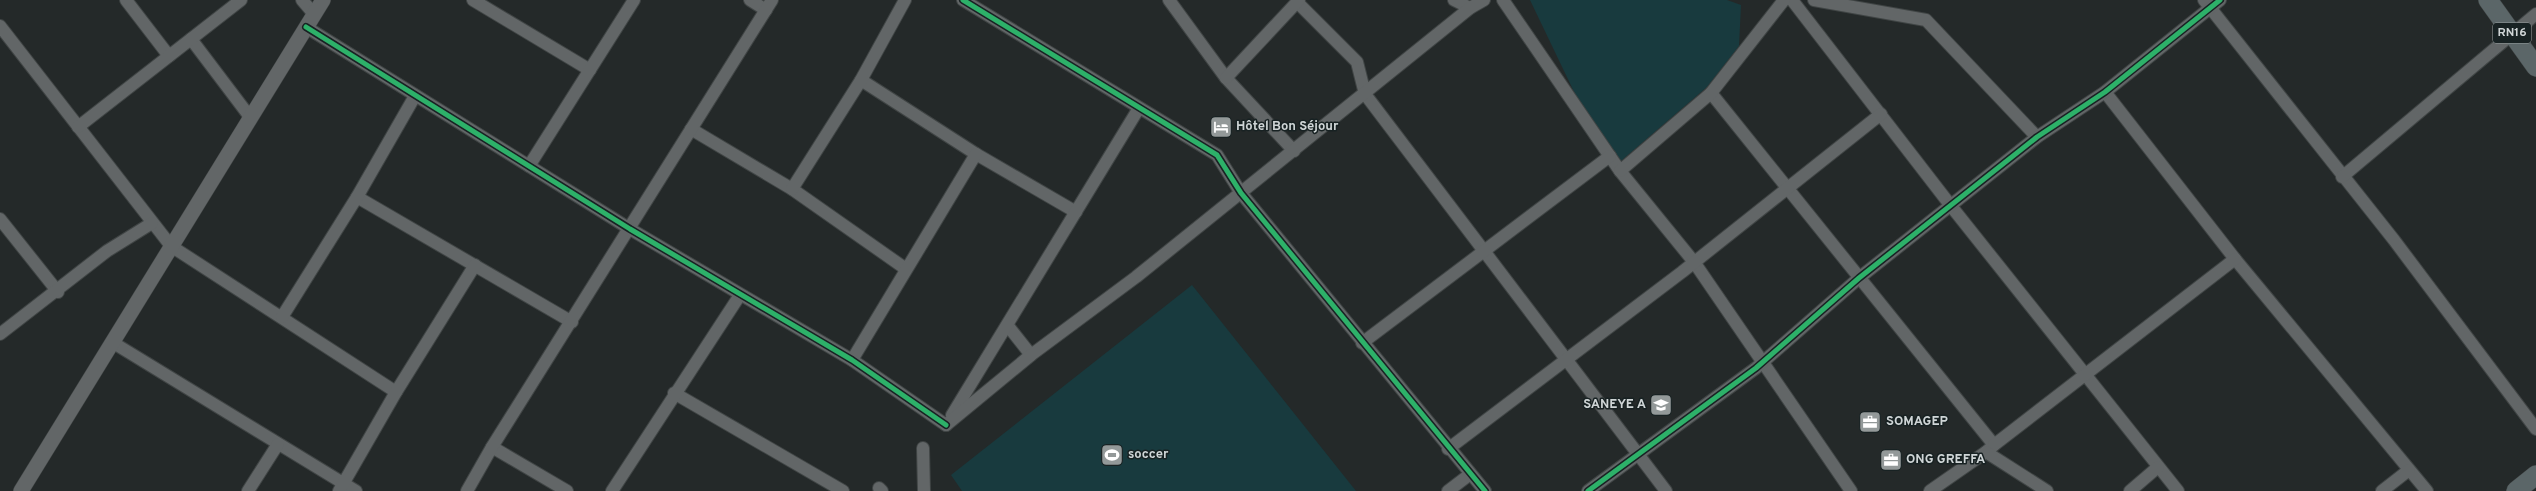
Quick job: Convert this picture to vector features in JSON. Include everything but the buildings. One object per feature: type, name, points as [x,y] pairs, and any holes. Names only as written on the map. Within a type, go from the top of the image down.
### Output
[{"type":"main road","name":"RN16","points":[[2488,0],[2536,67]]},
{"type":"main road","points":[[2516,491],[2536,475]]},
{"type":"street","points":[[126,0],[169,56]]},
{"type":"street","points":[[78,128],[241,0]]},
{"type":"street","points":[[302,0],[310,20],[415,96],[630,229],[852,360],[946,425]]},
{"type":"street","points":[[20,491],[322,0]]},
{"type":"street","points":[[529,166],[634,0]]},
{"type":"street","points":[[467,491],[492,447],[572,322],[769,5],[750,0]]},
{"type":"street","points":[[792,189],[861,80],[905,0]]},
{"type":"street","points":[[963,0],[1217,155],[1241,193],[1469,475],[1484,491]]},
{"type":"street","points":[[1169,0],[1226,78],[1294,151]]},
{"type":"street","points":[[1454,0],[1470,8]]},
{"type":"street","points":[[946,425],[1031,355],[1136,277],[1470,8],[1484,0]]},
{"type":"street","points":[[1503,0],[1620,171],[1694,262],[1762,364],[1851,491]]},
{"type":"street","points":[[1620,171],[1711,93],[1784,0]]},
{"type":"street","points":[[1792,0],[1951,206],[2178,491]]},
{"type":"street","points":[[1814,0],[1926,20],[2038,138]]},
{"type":"street","points":[[1588,491],[1638,453],[1762,364],[1859,278],[2038,138],[2105,92],[2207,4],[2220,0]]},
{"type":"street","points":[[476,1],[590,70]]},
{"type":"street","points":[[1226,78],[1298,1],[1357,62],[1365,94],[1666,491]]},
{"type":"street","points":[[2207,4],[2342,177],[2394,240],[2536,429]]},
{"type":"street","points":[[2342,177],[2536,14]]},
{"type":"street","points":[[0,26],[171,246],[396,392]]},
{"type":"street","points":[[191,39],[250,117]]},
{"type":"street","points":[[861,80],[976,154],[1076,212]]},
{"type":"street","points":[[2105,92],[2235,259],[2408,470],[2427,491]]},
{"type":"street","points":[[1711,93],[1859,278],[1990,449],[2047,491]]},
{"type":"street","points":[[282,317],[357,197],[415,96]]},
{"type":"street","points":[[946,425],[1008,326],[1140,108]]},
{"type":"street","points":[[1448,449],[1694,262],[1881,114]]},
{"type":"street","points":[[691,129],[792,189],[906,268]]},
{"type":"street","points":[[852,360],[976,154]]},
{"type":"street","points":[[1362,343],[1483,250],[1610,156]]},
{"type":"street","points":[[357,197],[572,322]]},
{"type":"street","points":[[0,219],[58,292]]},
{"type":"street","points":[[0,334],[58,292],[107,250],[152,223]]},
{"type":"street","points":[[1930,491],[1990,449],[2235,259]]},
{"type":"street","points":[[341,487],[396,392],[475,265]]},
{"type":"street","points":[[612,491],[674,393],[740,295]]},
{"type":"street","points":[[1008,326],[1031,355]]},
{"type":"street","points":[[112,342],[278,444],[341,487],[356,491]]},
{"type":"street","points":[[674,393],[843,491]]},
{"type":"street","points":[[248,491],[278,444]]},
{"type":"street","points":[[492,447],[567,491]]},
{"type":"street","points":[[923,448],[924,491]]},
{"type":"street","points":[[2130,491],[2158,467]]},
{"type":"street","points":[[2382,491],[2408,470]]},
{"type":"street","points":[[1448,491],[1469,475]]},
{"type":"shaded area","points":[[1530,0],[1727,0],[1741,5],[1739,46],[1707,87],[1621,161],[1577,98]]},
{"type":"shaded area","points":[[1192,285],[1356,491],[962,491],[951,475]]},
{"type":"cycle path","points":[[963,0],[1217,155],[1241,193],[1485,491]]},
{"type":"cycle path","points":[[1588,491],[1756,368],[1859,278],[2037,137],[2105,92],[2220,0]]},
{"type":"cycle path","points":[[306,27],[630,229],[852,360],[946,425]]},
{"type":"place","name":"Hôtel Bon Séjour","points":[[1221,127]]},
{"type":"place","name":"SANEYE A","points":[[1661,405]]},
{"type":"place","name":"SOMAGEP","points":[[1870,422]]},
{"type":"place","name":"soccer","points":[[1112,455]]},
{"type":"place","name":"ONG GREFFA","points":[[1891,460]]}]
